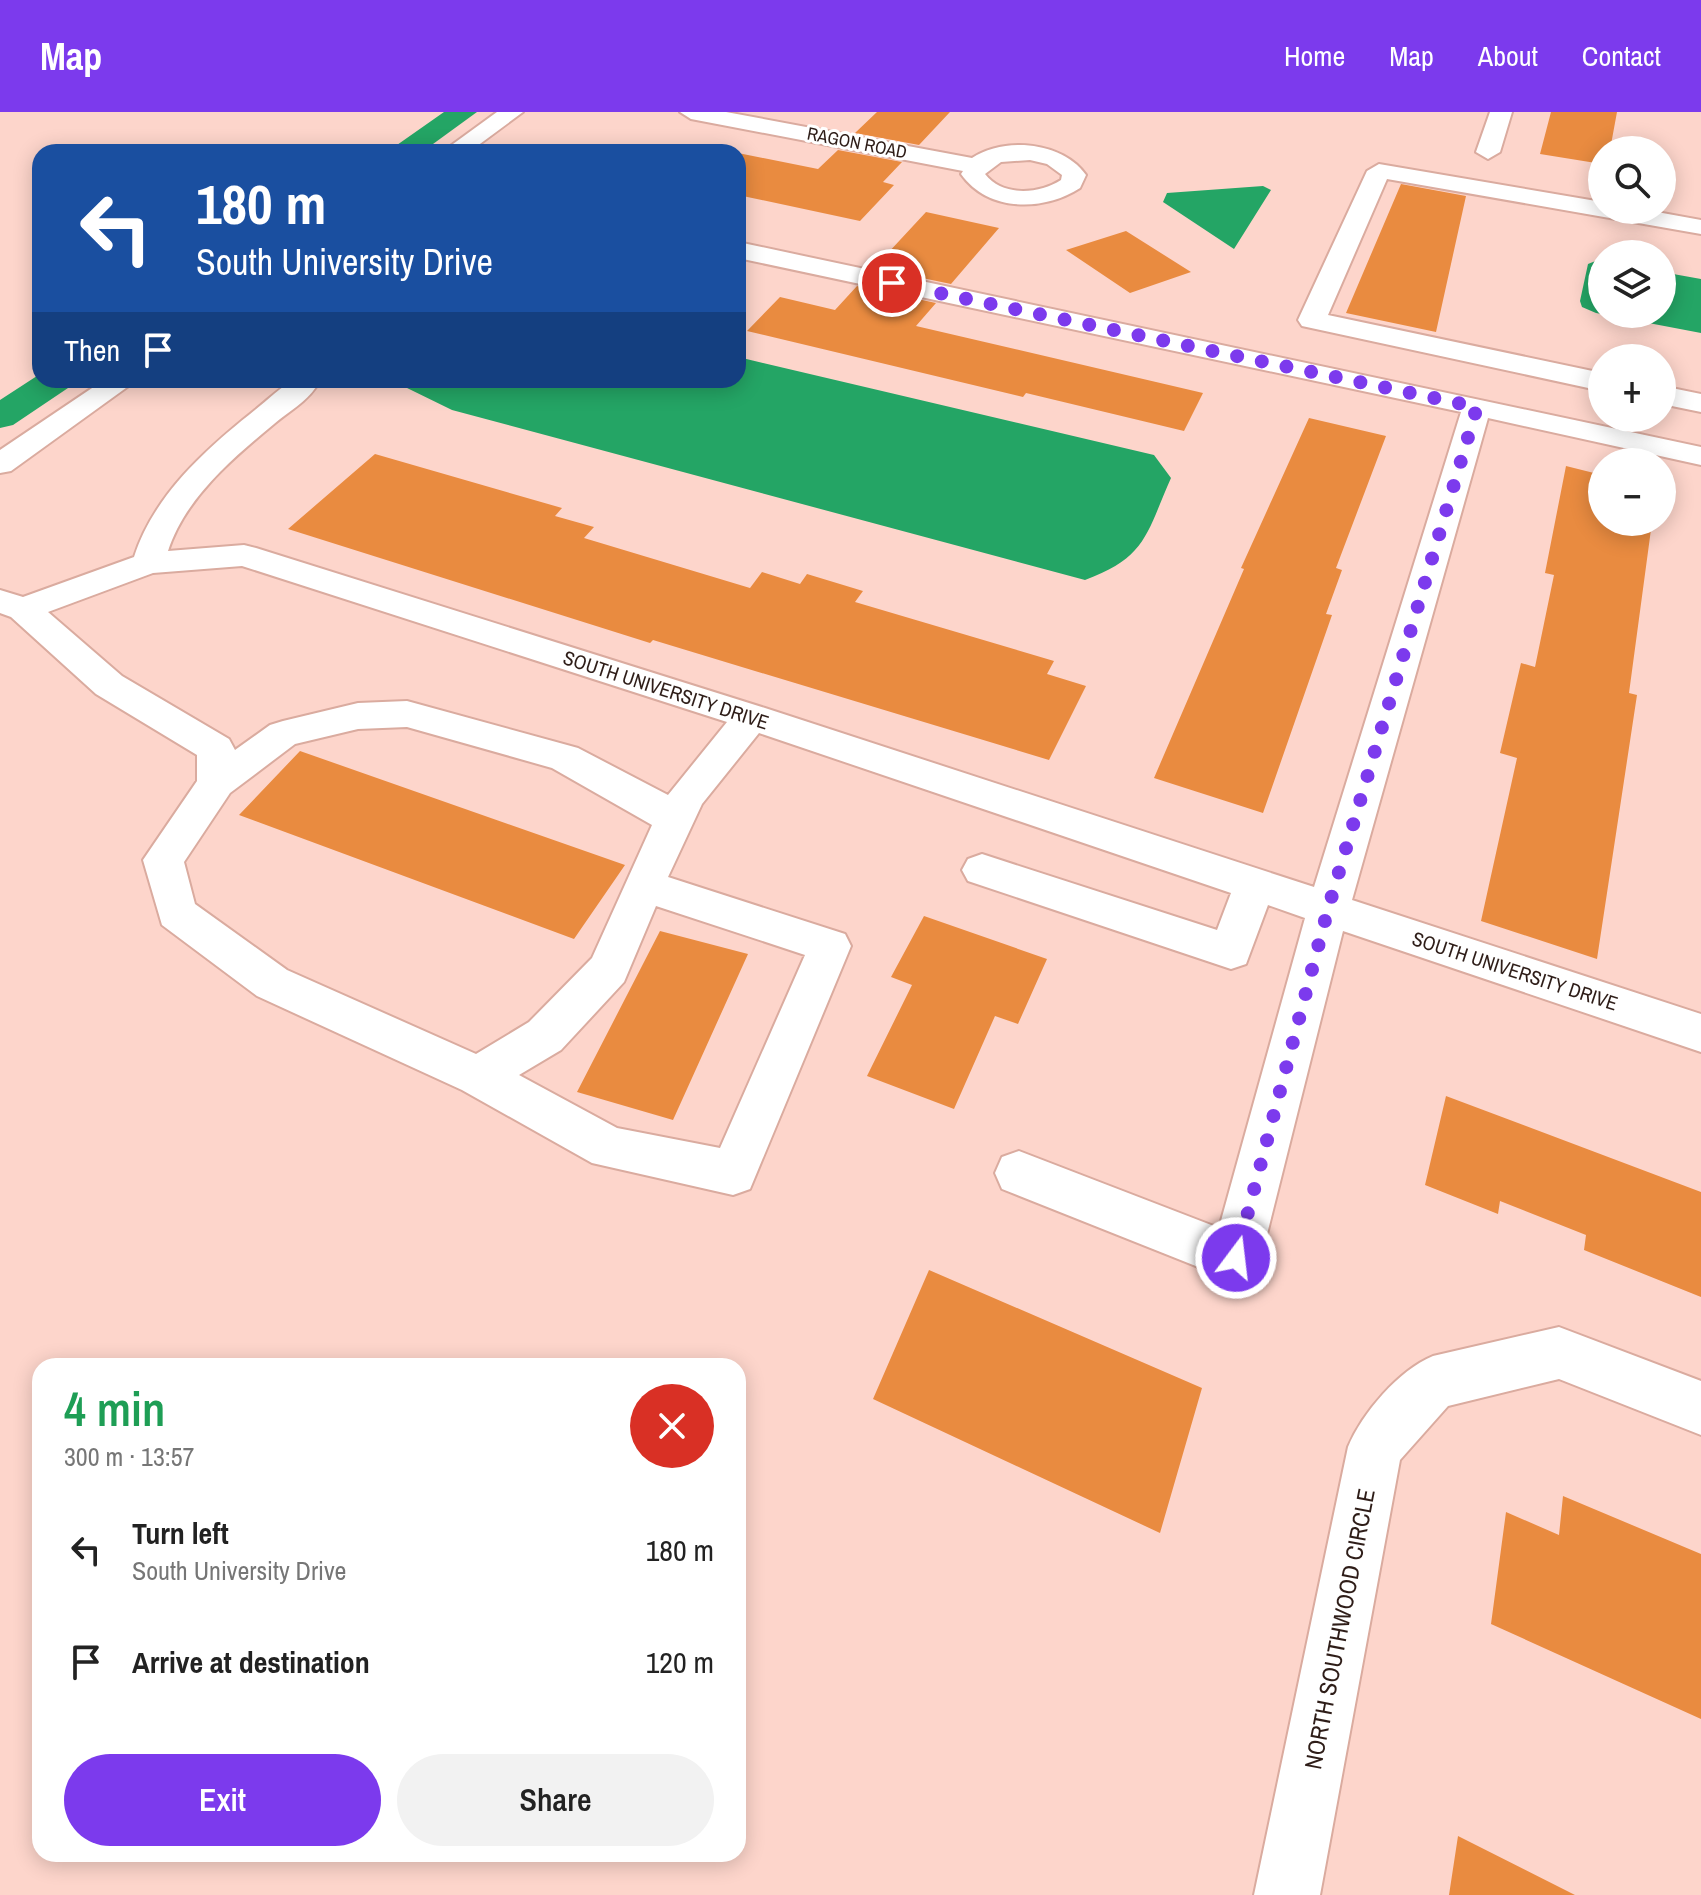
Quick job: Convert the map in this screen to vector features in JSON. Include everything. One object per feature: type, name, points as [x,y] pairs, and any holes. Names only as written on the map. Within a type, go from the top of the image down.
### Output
[{"type":"street","points":[[466,144],[512,112]]},
{"type":"street","name":"RAGON ROAD","points":[[691,112],[976,166]]},
{"type":"street","points":[[1488,152],[1501,112]]},
{"type":"street","points":[[1588,379],[1312,320],[1379,171],[1701,227]]},
{"type":"street","points":[[746,252],[1701,456]]},
{"type":"street","points":[[0,464],[111,388]]},
{"type":"street","points":[[148,563],[152,539],[170,507],[258,422],[301,388]]},
{"type":"street","points":[[1676,398],[1701,403]]},
{"type":"street","points":[[1019,1173],[1236,1258],[1328,909],[1477,407]]},
{"type":"street","name":"SOUTH UNIVERSITY DRIVE","points":[[12,605],[148,563],[244,555],[752,717],[1701,1033]]},
{"type":"street","points":[[12,605],[109,685],[216,749],[216,783]]},
{"type":"street","points":[[644,886],[830,946],[733,1173],[609,1148],[478,1076],[272,983],[177,913],[163,860],[216,783],[283,734],[358,716],[407,714],[565,758],[644,799],[675,820]]},
{"type":"street","points":[[478,1076],[545,1036],[609,969],[687,796],[752,717]]},
{"type":"street","points":[[982,870],[1231,952],[1254,885]]},
{"type":"street","name":"NORTH SOUTHWOOD CIRCLE","points":[[1287,1895],[1375,1447],[1433,1383],[1559,1353],[1701,1408]]},
{"type":"shaded area","points":[[1263,186],[1271,190],[1234,249],[1163,202],[1167,193]]},
{"type":"shaded area","points":[[1588,264],[1588,310],[1582,307],[1580,301]]},
{"type":"shaded area","points":[[1676,275],[1701,279],[1701,333],[1675,328]]},
{"type":"shaded area","points":[[746,359],[1154,455],[1171,478],[1149,529],[1133,552],[1121,562],[1085,580],[452,410],[407,388],[746,388]]},
{"type":"building","points":[[877,112],[950,112],[919,145],[855,133]]},
{"type":"building","points":[[1551,112],[1617,112],[1613,136],[1588,136],[1588,162],[1540,154]]},
{"type":"building","points":[[838,150],[902,162],[883,182],[894,185],[860,221],[746,197],[746,155],[818,169]]},
{"type":"building","points":[[1401,184],[1466,196],[1436,332],[1346,313]]},
{"type":"building","points":[[926,212],[999,228],[951,284],[874,268]]},
{"type":"building","points":[[1126,231],[1191,272],[1130,293],[1066,250]]},
{"type":"building","points":[[857,286],[936,303],[916,326],[1203,393],[1184,431],[1026,393],[1023,397],[747,331],[780,297],[835,310]]},
{"type":"building","points":[[1309,418],[1386,436],[1336,568],[1342,570],[1326,614],[1332,615],[1263,813],[1154,778],[1244,569],[1241,568]]},
{"type":"building","points":[[375,454],[562,508],[555,516],[594,527],[584,538],[750,588],[762,572],[800,584],[807,574],[863,591],[855,602],[1054,661],[1047,674],[1086,686],[1049,760],[653,640],[650,643],[288,529]]},
{"type":"building","points":[[1566,466],[1588,472],[1588,536],[1650,536],[1629,693],[1637,695],[1597,959],[1481,921],[1517,758],[1500,753],[1521,663],[1535,667],[1554,575],[1545,573]]},
{"type":"building","points":[[300,751],[625,865],[574,939],[239,815]]},
{"type":"building","points":[[924,916],[1047,959],[1018,1024],[995,1016],[954,1109],[867,1076],[912,985],[891,977]]},
{"type":"building","points":[[660,931],[748,954],[673,1120],[577,1092]]},
{"type":"building","points":[[1446,1096],[1701,1192],[1701,1297],[1584,1250],[1586,1235],[1500,1201],[1498,1214],[1425,1185]]},
{"type":"building","points":[[929,1270],[1202,1388],[1160,1533],[873,1399]]},
{"type":"building","points":[[1563,1496],[1701,1554],[1701,1719],[1491,1624],[1506,1512],[1559,1535]]},
{"type":"building","points":[[1458,1836],[1575,1895],[1449,1895]]},
{"type":"waterway","points":[[414,144],[463,112]]},
{"type":"waterway","points":[[0,417],[43,388]]},
{"type":"route","points":[[892,283],[1477,407],[1328,909],[1236,1258]]}]
